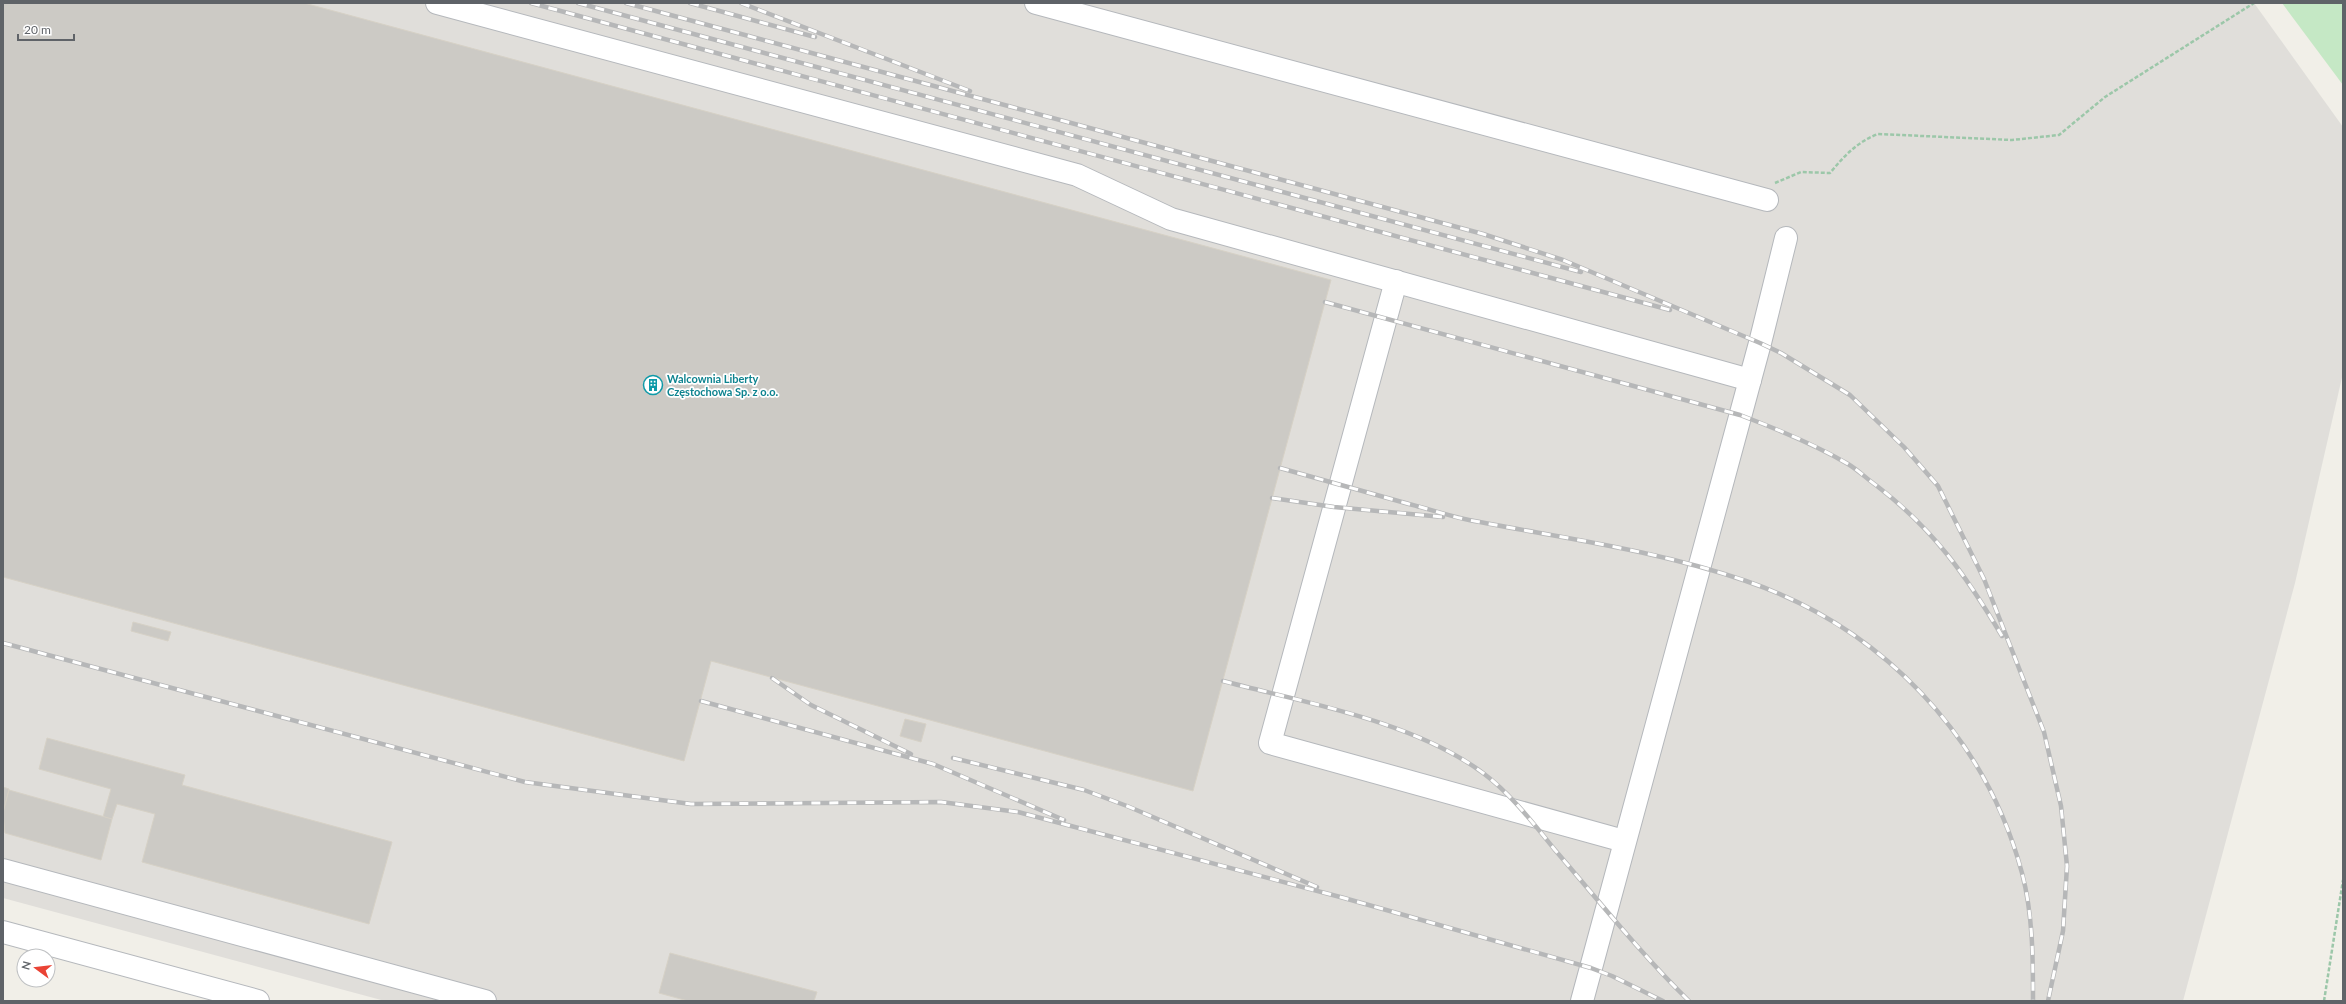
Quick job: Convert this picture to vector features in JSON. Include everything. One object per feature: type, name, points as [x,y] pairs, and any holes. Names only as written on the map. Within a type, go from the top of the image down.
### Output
[{"type":"street","points":[[437,3],[1076,175],[1171,219],[1750,380]]},
{"type":"street","points":[[1036,3],[1767,200]]},
{"type":"street","points":[[1582,1001],[1624,841],[1750,380],[1786,238]]},
{"type":"street","points":[[1396,281],[1270,743],[1624,841]]},
{"type":"street","points":[[3,870],[485,1001]]},
{"type":"street","points":[[3,932],[258,1001]]},
{"type":"path","points":[[1767,200],[1776,182],[1802,172],[1830,173],[1852,148],[1864,140],[1878,134],[2012,140],[2060,135],[2106,97],[2254,3]]},
{"type":"path","points":[[2324,1001],[2343,880]]},
{"type":"shaded area","points":[[3,3],[2254,3],[2343,127],[2343,373],[2295,583],[2183,1001],[385,1001],[3,898]]},
{"type":"green space","points":[[2282,3],[2343,3],[2343,85]]},
{"type":"building","name":"Walcownia Liberty Częstochowa Sp. z o.o.","points":[[3,3],[304,3],[1331,280],[1193,791],[711,661],[684,761],[3,577]]},
{"type":"building","points":[[133,622],[171,632],[168,641],[131,631]]},
{"type":"building","points":[[905,719],[926,724],[921,742],[900,736]]},
{"type":"building","points":[[47,738],[185,775],[182,785],[392,842],[369,924],[142,862],[155,814],[117,804],[112,819],[103,817],[111,789],[39,769]]},
{"type":"building","points":[[3,787],[9,789],[3,813]]},
{"type":"building","points":[[9,790],[112,819],[101,860],[5,833],[3,813]]},
{"type":"building","points":[[670,953],[817,992],[814,1001],[688,1001],[659,993]]},
{"type":"railway","points":[[531,3],[1670,310]]},
{"type":"railway","points":[[578,3],[1581,272]]},
{"type":"railway","points":[[626,3],[1483,234],[1563,260],[1760,343],[1781,353],[1850,395],[1904,447],[1938,486],[1984,579],[2044,732],[2061,806],[2067,866],[2063,931],[2048,1001]]},
{"type":"railway","points":[[690,3],[815,37]]},
{"type":"railway","points":[[741,3],[970,91]]},
{"type":"railway","points":[[1325,302],[1740,415],[1809,443],[1855,469],[1915,519],[1947,554],[1975,593],[2002,636]]},
{"type":"railway","points":[[1280,468],[1462,518],[1643,553],[1712,570],[1746,581],[1795,601],[1841,627],[1883,657],[1921,692],[1954,732],[1982,776],[2005,823],[2026,889],[2032,937],[2033,1001]]},
{"type":"railway","points":[[1272,498],[1334,507],[1443,517]]},
{"type":"railway","points":[[3,643],[525,782],[691,804],[941,802],[1018,812],[1344,898],[1591,968],[1612,976],[1663,1001]]},
{"type":"railway","points":[[772,678],[811,705],[911,754]]},
{"type":"railway","points":[[1223,681],[1323,706],[1392,727],[1425,740],[1455,755],[1483,773],[1503,790],[1521,809],[1637,946],[1689,1001]]},
{"type":"railway","points":[[701,701],[933,764],[1064,820]]},
{"type":"railway","points":[[953,758],[1084,790],[1127,806],[1317,887]]},
{"type":"place","name":"Walcownia Liberty Częstochowa Sp. z o.o.","points":[[653,385]]}]
